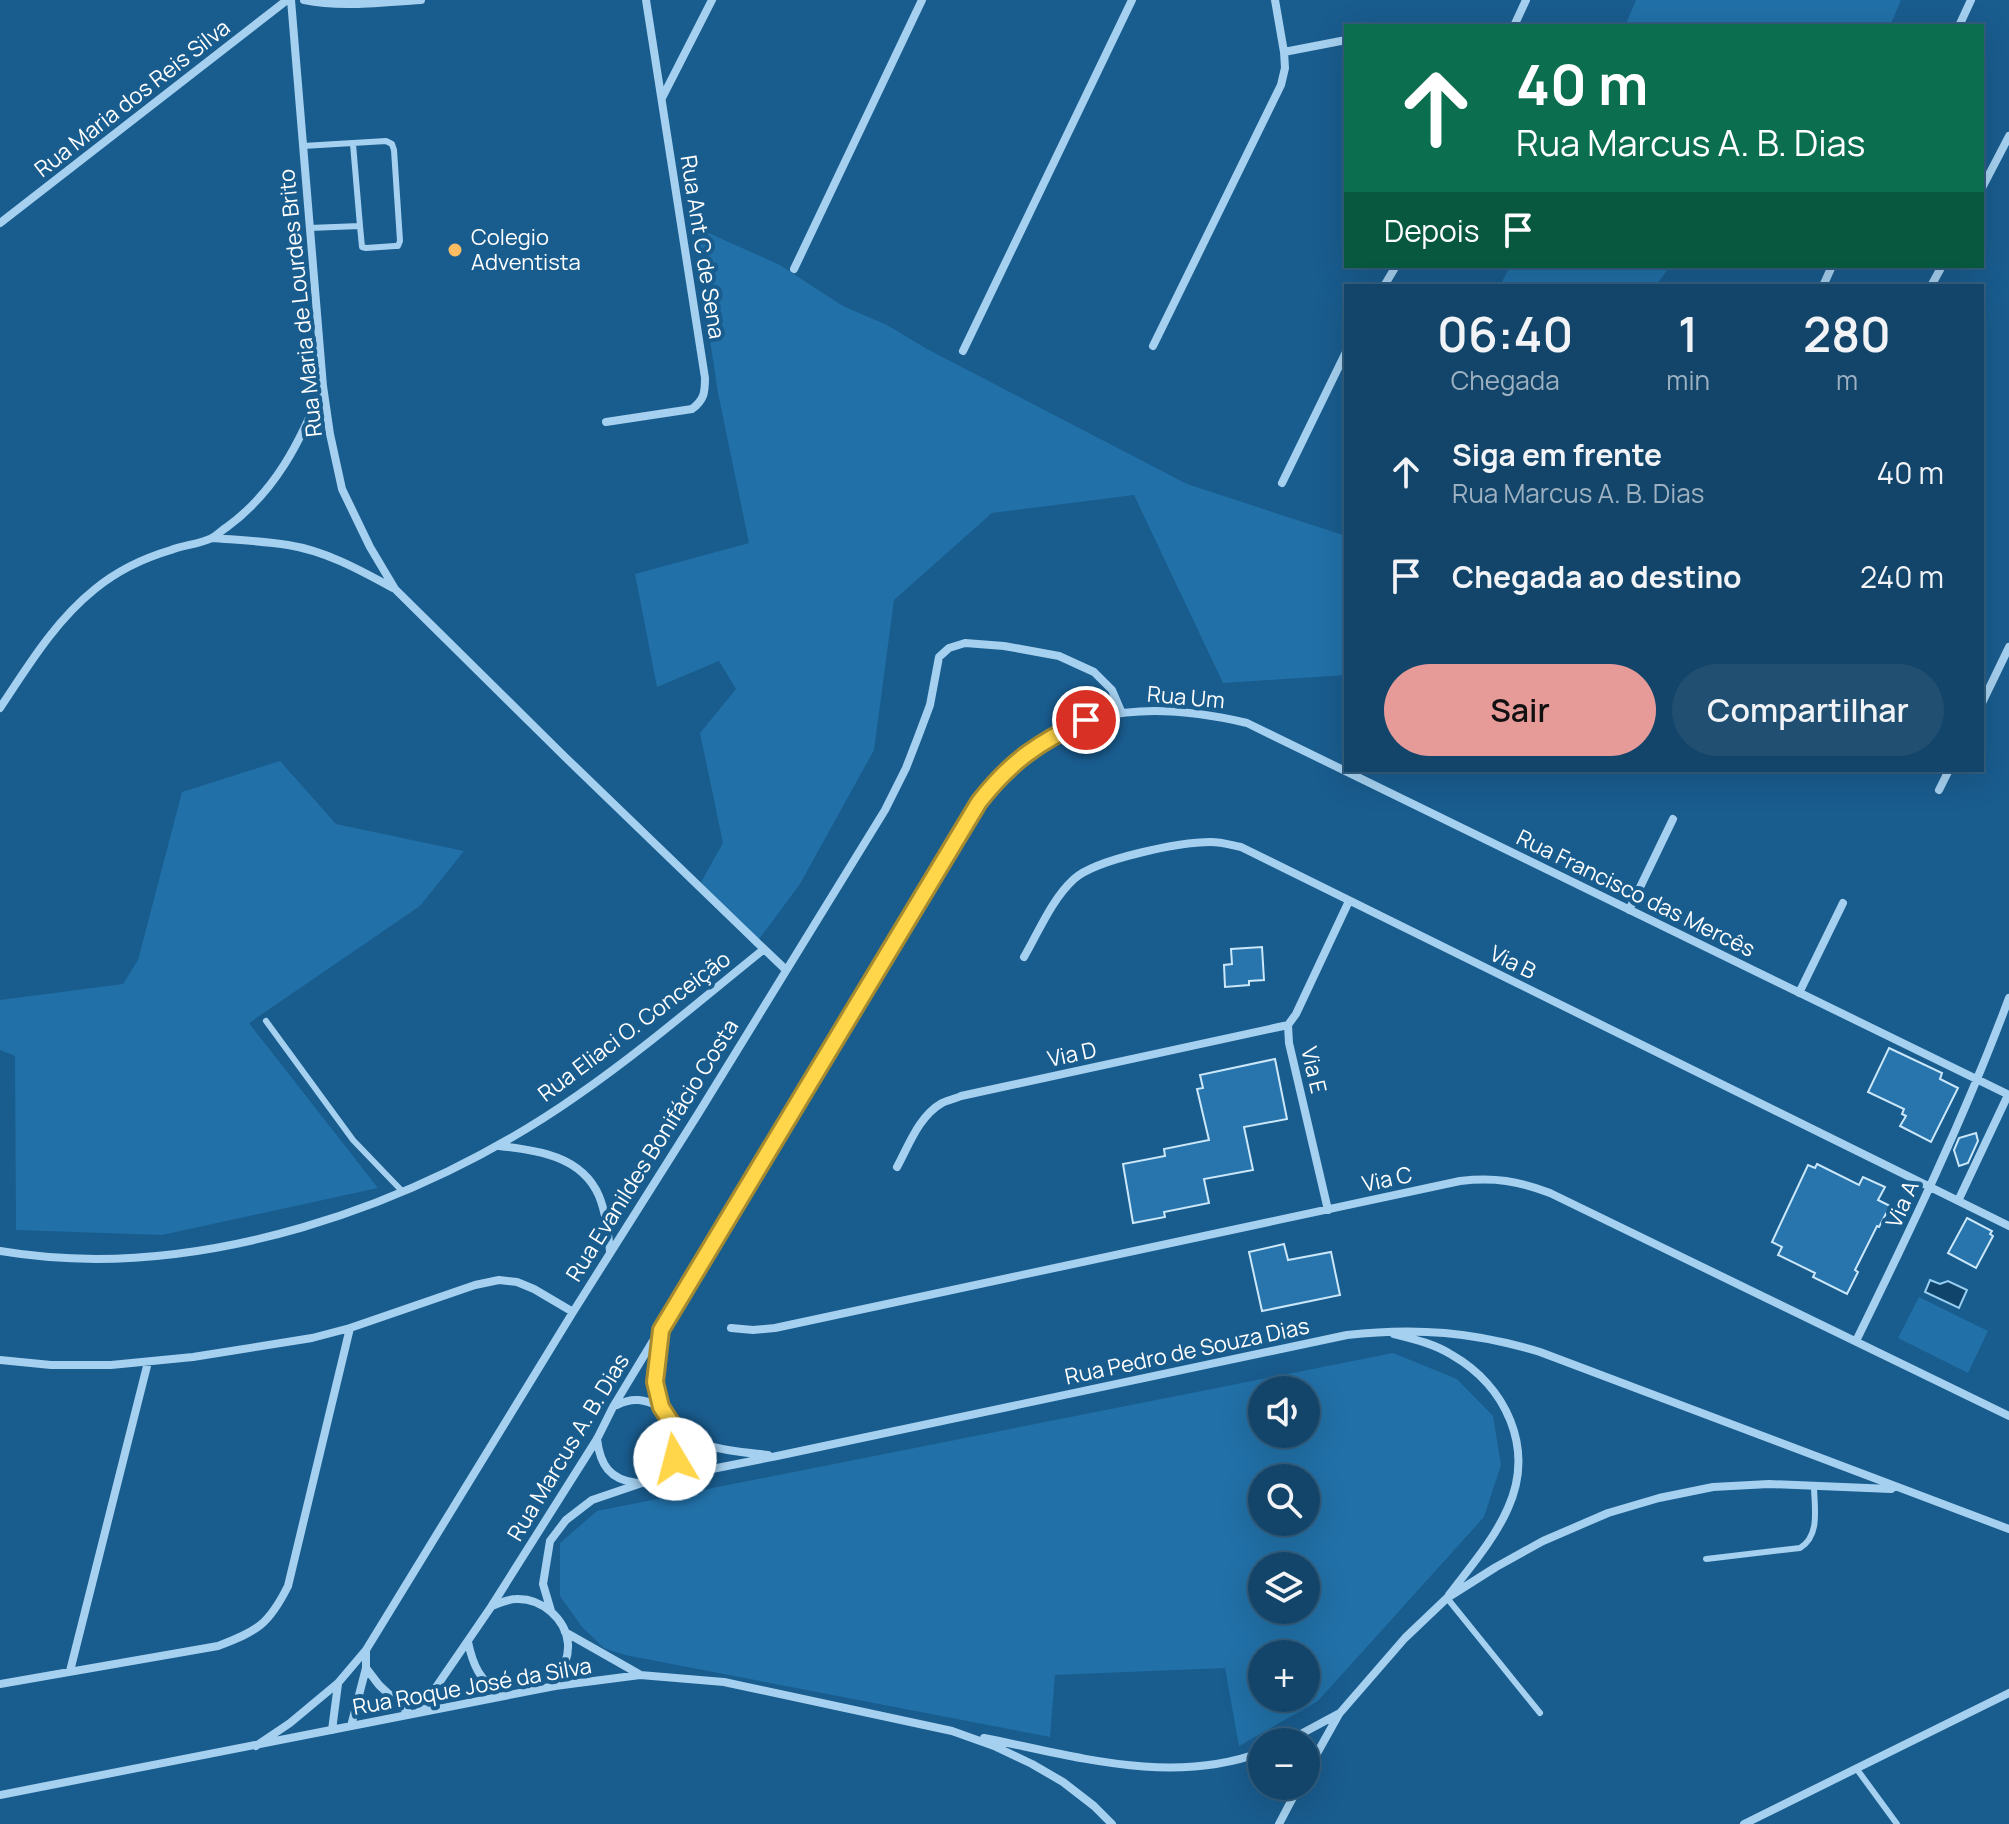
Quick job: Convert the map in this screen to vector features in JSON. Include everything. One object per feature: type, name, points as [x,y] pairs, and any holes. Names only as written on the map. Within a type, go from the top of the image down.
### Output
[{"type":"street","name":"Rua Maria de Lourdes Brito","points":[[289,0],[323,386],[342,489],[370,547],[395,589],[764,949]]},
{"type":"street","name":"Rua Maria dos Reis Silva","points":[[0,223],[289,0]]},
{"type":"street","points":[[304,0],[355,4],[421,0]]},
{"type":"street","name":"Rua Ant C de Sena","points":[[606,422],[692,409],[705,392],[646,0]]},
{"type":"street","points":[[662,99],[712,0]]},
{"type":"street","points":[[794,269],[922,0]]},
{"type":"street","points":[[963,351],[1132,0]]},
{"type":"street","points":[[1153,346],[1281,85],[1285,68],[1284,52],[1275,0]]},
{"type":"street","points":[[1515,24],[1526,0]]},
{"type":"street","points":[[1960,24],[1971,0]]},
{"type":"street","points":[[1284,52],[1344,40]]},
{"type":"street","points":[[1984,184],[2009,136]]},
{"type":"street","points":[[1282,483],[1344,356]]},
{"type":"street","points":[[0,708],[66,616],[96,588],[130,566],[169,550],[212,538],[264,494],[304,431],[323,386]]},
{"type":"street","name":"Rua Maria de Lourdes Brito","points":[[212,538],[291,545],[328,556],[395,589]]},
{"type":"street","name":"Rua Evanildes Bonifácio Costa","points":[[256,1746],[290,1723],[338,1683],[366,1650],[885,810],[906,768],[930,705],[939,657],[949,648],[965,643],[1059,656],[1094,672],[1112,690],[1121,711]]},
{"type":"street","points":[[1984,699],[2009,647]]},
{"type":"street","name":"Rua Um","points":[[1121,711],[1178,711],[1247,723]]},
{"type":"street","name":"Rua Marcus A. B. Dias","points":[[414,1713],[468,1642],[597,1439],[613,1407],[979,802],[998,778],[1021,757],[1052,736],[1086,720],[1121,711]]},
{"type":"street","name":"Rua Francisco das Mercês","points":[[1247,723],[1344,770]]},
{"type":"street","name":"Rua Francisco das Mercês","points":[[1347,772],[2009,1095]]},
{"type":"street","points":[[1939,790],[1948,772]]},
{"type":"street","points":[[1629,910],[1673,819]]},
{"type":"street","name":"Via B","points":[[1024,957],[1061,892],[1087,869],[1192,843],[1215,842],[1241,847],[2009,1226]]},
{"type":"street","name":"Via E","points":[[1328,1210],[1289,1043],[1288,1025],[1349,901]]},
{"type":"street","points":[[1799,993],[1843,903]]},
{"type":"street","points":[[764,949],[785,969]]},
{"type":"street","name":"Rua Eliaci O. Conceição","points":[[0,1251],[69,1259],[181,1254],[234,1245],[344,1214],[450,1170],[498,1146],[577,1097],[764,949]]},
{"type":"street","name":"Via A","points":[[1856,1341],[1919,1213],[1978,1080],[2009,998]]},
{"type":"street","name":"Via D","points":[[897,1167],[919,1125],[929,1113],[961,1096],[1288,1025]]},
{"type":"street","points":[[1958,1201],[2009,1095]]},
{"type":"street","points":[[498,1146],[534,1149],[559,1157],[584,1174],[599,1195],[610,1252]]},
{"type":"street","name":"Via C","points":[[731,1328],[775,1328],[1460,1181],[1505,1179],[1550,1193],[2009,1416]]},
{"type":"street","points":[[0,1360],[51,1365],[111,1365],[312,1338],[499,1280],[517,1282],[534,1289],[573,1312]]},
{"type":"street","points":[[0,1684],[218,1646],[246,1636],[265,1623],[288,1586],[350,1328]]},
{"type":"street","points":[[597,1439],[599,1456],[609,1472],[625,1481],[646,1482],[664,1474],[675,1459],[679,1440],[661,1407],[655,1382],[661,1330]]},
{"type":"street","points":[[1320,1748],[1339,1714],[1405,1638],[1447,1598],[1495,1533],[1510,1505],[1518,1472],[1516,1438],[1504,1406],[1483,1377],[1452,1354],[1385,1331]]},
{"type":"street","name":"Rua Pedro de Souza Dias","points":[[551,1611],[543,1584],[550,1541],[566,1520],[592,1500],[646,1482],[1347,1335],[1385,1331],[1470,1334],[1540,1352],[2009,1529]]},
{"type":"street","points":[[70,1671],[148,1362]]},
{"type":"street","points":[[613,1407],[637,1399],[661,1407]]},
{"type":"street","points":[[676,1430],[705,1446],[777,1456]]},
{"type":"street","points":[[1447,1598],[1543,1541],[1608,1513],[1659,1498],[1713,1487],[1769,1484],[1902,1490]]},
{"type":"street","points":[[491,1607],[516,1599],[529,1600],[541,1604],[560,1621],[568,1645],[555,1686]]},
{"type":"street","points":[[565,1632],[640,1675]]},
{"type":"street","points":[[468,1642],[478,1674],[499,1697]]},
{"type":"street","points":[[351,1726],[366,1668],[366,1650]]},
{"type":"street","points":[[366,1668],[379,1685],[414,1713]]},
{"type":"street","name":"Rua Roque José da Silva","points":[[0,1795],[555,1686],[640,1675],[724,1682],[1113,1764],[1147,1768],[1200,1767],[1248,1757]]},
{"type":"street","points":[[332,1730],[338,1683]]},
{"type":"street","points":[[1744,1824],[2009,1693]]},
{"type":"street","points":[[1312,1728],[1339,1714]]},
{"type":"street","name":"Rua Roque José da Silva","points":[[952,1731],[994,1746],[1063,1782],[1112,1824]]},
{"type":"street","points":[[1279,1824],[1292,1800]]},
{"type":"lane","points":[[302,146],[386,141],[392,144],[398,246],[362,247],[353,144]]},
{"type":"lane","points":[[309,228],[360,226]]},
{"type":"lane","points":[[266,1021],[353,1140],[402,1191]]},
{"type":"lane","points":[[1706,1559],[1800,1548],[1808,1543],[1815,1531],[1814,1485]]},
{"type":"lane","points":[[1447,1598],[1540,1713]]},
{"type":"lane","points":[[1856,1768],[1897,1824]]},
{"type":"shaded area","points":[[1636,0],[1901,0],[1891,24],[1626,24]]},
{"type":"shaded area","points":[[693,226],[780,265],[843,306],[887,325],[927,349],[1187,484],[1344,535],[1344,675],[1223,683],[1134,495],[992,513],[894,600],[874,750],[800,884],[754,946],[701,882],[723,843],[700,733],[736,689],[719,661],[657,687],[635,574],[749,543],[718,393]]},
{"type":"shaded area","points":[[1509,268],[1669,268],[1657,284],[1501,284]]},
{"type":"shaded area","points":[[280,761],[336,824],[464,851],[420,906],[249,1023],[378,1188],[162,1235],[16,1230],[15,1056],[0,1050],[0,1000],[123,984],[138,960],[182,792]]},
{"type":"shaded area","points":[[1930,1280],[1940,1284],[1948,1281],[1967,1290],[1959,1308],[1925,1292]]},
{"type":"shaded area","points":[[1919,1297],[1988,1331],[1968,1373],[1898,1338]]},
{"type":"shaded area","points":[[1393,1353],[1457,1379],[1493,1416],[1501,1465],[1484,1517],[1320,1699],[1320,1640],[1248,1640],[1248,1712],[1299,1712],[1271,1728],[1248,1728],[1248,1741],[1239,1746],[1225,1668],[1055,1675],[1050,1737],[625,1655],[604,1648],[582,1627],[560,1596],[560,1543],[597,1511],[1248,1382],[1248,1448],[1320,1448],[1320,1376],[1277,1376]]},
{"type":"building","points":[[1262,947],[1264,980],[1225,987],[1224,965],[1232,964],[1231,949]]},
{"type":"building","points":[[1889,1048],[1942,1073],[1940,1079],[1958,1088],[1931,1142],[1900,1126],[1906,1116],[1902,1114],[1904,1109],[1868,1092]]},
{"type":"building","points":[[1275,1059],[1287,1119],[1244,1127],[1253,1170],[1204,1179],[1209,1203],[1164,1212],[1165,1217],[1133,1223],[1123,1164],[1165,1156],[1164,1149],[1209,1140],[1197,1089],[1203,1088],[1200,1075]]},
{"type":"building","points":[[1976,1133],[1978,1141],[1968,1163],[1959,1166],[1954,1150],[1959,1138]]},
{"type":"building","points":[[1817,1164],[1859,1185],[1863,1177],[1885,1187],[1878,1200],[1890,1206],[1855,1270],[1858,1272],[1847,1294],[1813,1277],[1815,1273],[1778,1255],[1782,1247],[1772,1242],[1808,1165],[1815,1168]]},
{"type":"building","points":[[1967,1218],[1992,1231],[1990,1234],[1993,1236],[1976,1268],[1948,1253]]},
{"type":"building","points":[[1284,1244],[1288,1260],[1331,1252],[1340,1295],[1262,1311],[1249,1252]]},
{"type":"place","name":"Colegio Adventista","points":[[455,250]]},
{"type":"route","points":[[675,1459],[679,1440],[661,1407],[655,1382],[661,1330],[979,802],[998,778],[1021,757],[1052,736],[1086,720]]}]
